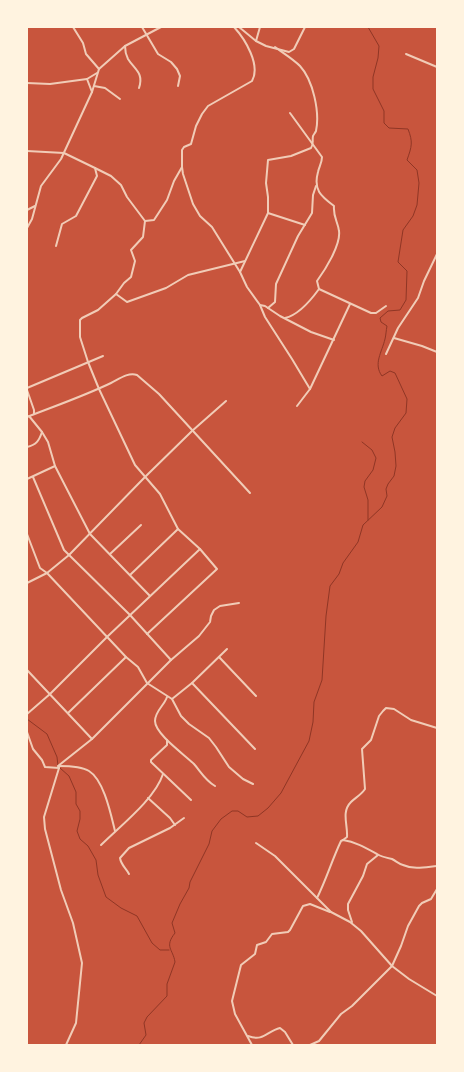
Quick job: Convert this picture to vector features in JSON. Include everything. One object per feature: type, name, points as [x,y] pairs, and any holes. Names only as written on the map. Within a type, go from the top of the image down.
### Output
[{"type":"street","points":[[73,27],[83,44],[86,54],[98,71]]},
{"type":"street","points":[[142,27],[158,54],[171,62],[177,69],[180,76],[178,86]]},
{"type":"street","points":[[27,83],[50,84],[87,79],[125,46],[161,27]]},
{"type":"street","points":[[234,27],[249,47],[256,68],[255,76],[252,81],[208,106],[202,114],[196,126],[191,144],[184,147],[182,150],[183,174],[193,204],[200,216],[212,227],[240,272],[247,287],[260,305],[265,317],[310,389]]},
{"type":"street","points":[[239,27],[256,41],[266,46],[275,47],[289,52],[294,48],[305,27]]},
{"type":"street","points":[[256,41],[260,27]]},
{"type":"street","points":[[125,46],[129,61],[138,71],[141,81],[139,88]]},
{"type":"street","points":[[275,47],[299,66],[307,76],[312,87],[317,119],[316,131],[313,136],[313,146]]},
{"type":"street","points":[[406,54],[437,67]]},
{"type":"street","points":[[27,228],[32,219],[41,186],[64,153],[92,92],[98,71]]},
{"type":"street","points":[[87,79],[92,92]]},
{"type":"street","points":[[94,86],[105,88],[120,99]]},
{"type":"street","points":[[268,308],[275,302],[276,284],[305,224],[312,213],[318,173],[322,161],[320,153],[313,146],[290,113]]},
{"type":"street","points":[[240,272],[251,246],[259,234],[264,219],[268,213],[266,183],[268,160],[291,156],[313,146]]},
{"type":"street","points":[[27,150],[64,153],[111,176],[121,185],[127,197],[145,221],[145,232],[143,237],[131,250],[135,261],[131,278],[124,283],[116,294],[98,310],[80,320],[80,336],[88,362],[99,389],[134,465],[160,494],[178,529],[200,549],[217,569],[147,634]]},
{"type":"street","points":[[145,221],[154,220],[159,214],[182,166]]},
{"type":"street","points":[[56,246],[62,224],[76,216],[97,176],[95,168]]},
{"type":"street","points":[[285,318],[290,317],[305,305],[319,289],[318,281],[330,262],[336,244],[339,231],[333,213],[334,206],[320,194],[316,185]]},
{"type":"street","points":[[27,210],[35,206]]},
{"type":"street","points":[[268,213],[305,224]]},
{"type":"street","points":[[386,354],[398,328],[418,298],[437,254]]},
{"type":"street","points":[[116,294],[128,302],[166,288],[188,275],[245,261]]},
{"type":"street","points":[[319,289],[322,289],[371,313],[376,313],[386,306]]},
{"type":"street","points":[[297,406],[310,389],[350,304]]},
{"type":"street","points":[[260,305],[311,332],[334,340]]},
{"type":"street","points":[[394,338],[437,352]]},
{"type":"street","points":[[34,414],[27,389],[102,356]]},
{"type":"street","points":[[150,596],[90,534],[55,466],[48,442],[42,432],[28,417],[99,389],[125,376],[134,374],[137,375],[159,394],[250,493]]},
{"type":"street","points":[[27,583],[47,573],[69,555],[192,431],[226,401]]},
{"type":"street","points":[[27,447],[39,441],[42,432]]},
{"type":"street","points":[[27,479],[55,466]]},
{"type":"street","points":[[33,477],[64,550],[130,615],[171,660]]},
{"type":"street","points":[[110,554],[141,525]]},
{"type":"street","points":[[130,575],[178,529]]},
{"type":"street","points":[[27,534],[40,568],[47,573],[108,636],[126,657],[138,667],[147,683],[172,699],[181,716],[189,724],[209,738],[229,767],[243,779],[253,784]]},
{"type":"street","points":[[27,713],[50,694],[108,636],[200,549]]},
{"type":"street","points":[[66,1045],[76,1023],[82,963],[73,923],[61,890],[45,829],[44,817],[58,767],[92,739],[147,683],[195,640],[206,628],[214,610],[220,606],[239,603]]},
{"type":"street","points":[[172,699],[192,683],[227,649]]},
{"type":"street","points":[[68,714],[126,657]]},
{"type":"street","points":[[219,657],[256,696]]},
{"type":"street","points":[[27,670],[92,739]]},
{"type":"street","points":[[192,683],[255,749]]},
{"type":"street","points":[[167,696],[157,711],[155,723],[162,734],[194,765],[208,782],[215,786]]},
{"type":"street","points":[[27,708],[27,713]]},
{"type":"street","points":[[317,898],[335,853],[341,842],[347,837],[346,811],[352,801],[365,789],[362,749],[372,740],[379,716],[383,711],[390,708],[411,720],[437,728]]},
{"type":"street","points":[[27,732],[34,749],[45,767],[68,766],[81,768],[93,775],[100,784],[105,796],[115,831]]},
{"type":"street","points":[[166,738],[167,745],[151,760],[152,763],[191,800]]},
{"type":"street","points":[[101,845],[125,823],[148,798],[156,788],[163,774]]},
{"type":"street","points":[[148,798],[170,818],[175,825]]},
{"type":"street","points":[[129,874],[127,869],[123,866],[120,858],[129,848],[175,825],[184,818]]},
{"type":"street","points":[[343,840],[365,847],[378,855],[387,859],[392,859],[403,866],[415,868],[437,866]]},
{"type":"street","points":[[256,843],[275,856],[331,912]]},
{"type":"street","points":[[354,925],[350,917],[348,904],[363,876],[367,864],[378,855]]},
{"type":"street","points":[[310,1045],[319,1041],[341,1014],[352,1006],[392,966],[402,946],[408,926],[419,906],[431,899],[437,889]]},
{"type":"street","points":[[252,1045],[235,1014],[232,1001],[241,965],[255,954],[257,945],[266,942],[272,934],[288,932],[303,906],[310,904],[340,916],[354,925],[392,966],[409,980],[437,996]]},
{"type":"street","points":[[248,1036],[253,1038],[262,1037],[280,1028],[285,1032],[293,1045]]},
{"type":"waterway","points":[[139,1045],[146,1035],[144,1023],[147,1017],[167,996],[167,984],[175,962],[170,948],[170,942],[175,933],[172,923],[209,844],[212,831],[221,819],[232,811],[238,811],[247,817],[258,816],[268,808],[281,793],[309,741],[313,722],[314,702],[322,680],[326,616],[330,586],[339,574],[343,563],[358,542],[363,525],[382,507],[387,496],[386,489],[394,476],[396,466],[392,437],[395,428],[406,413],[407,399],[395,373],[390,371],[382,376],[379,371],[378,362],[385,339],[387,326],[381,322],[380,318],[388,311],[400,310],[406,300],[407,271],[398,262],[403,230],[413,216],[417,205],[419,183],[417,170],[407,160],[411,144],[411,137],[408,129],[389,128],[384,123],[384,111],[373,89],[373,77],[378,58],[379,46],[368,27]]},
{"type":"waterway","points":[[362,442],[372,450],[376,458],[373,470],[365,481],[364,487],[368,500],[368,520]]},
{"type":"waterway","points":[[27,719],[47,734],[57,757],[58,766]]},
{"type":"waterway","points":[[60,768],[69,776],[76,792],[76,804],[80,811],[77,831],[80,839],[88,846],[96,860],[98,875],[106,897],[121,908],[137,916],[152,943],[160,950],[169,950]]}]
